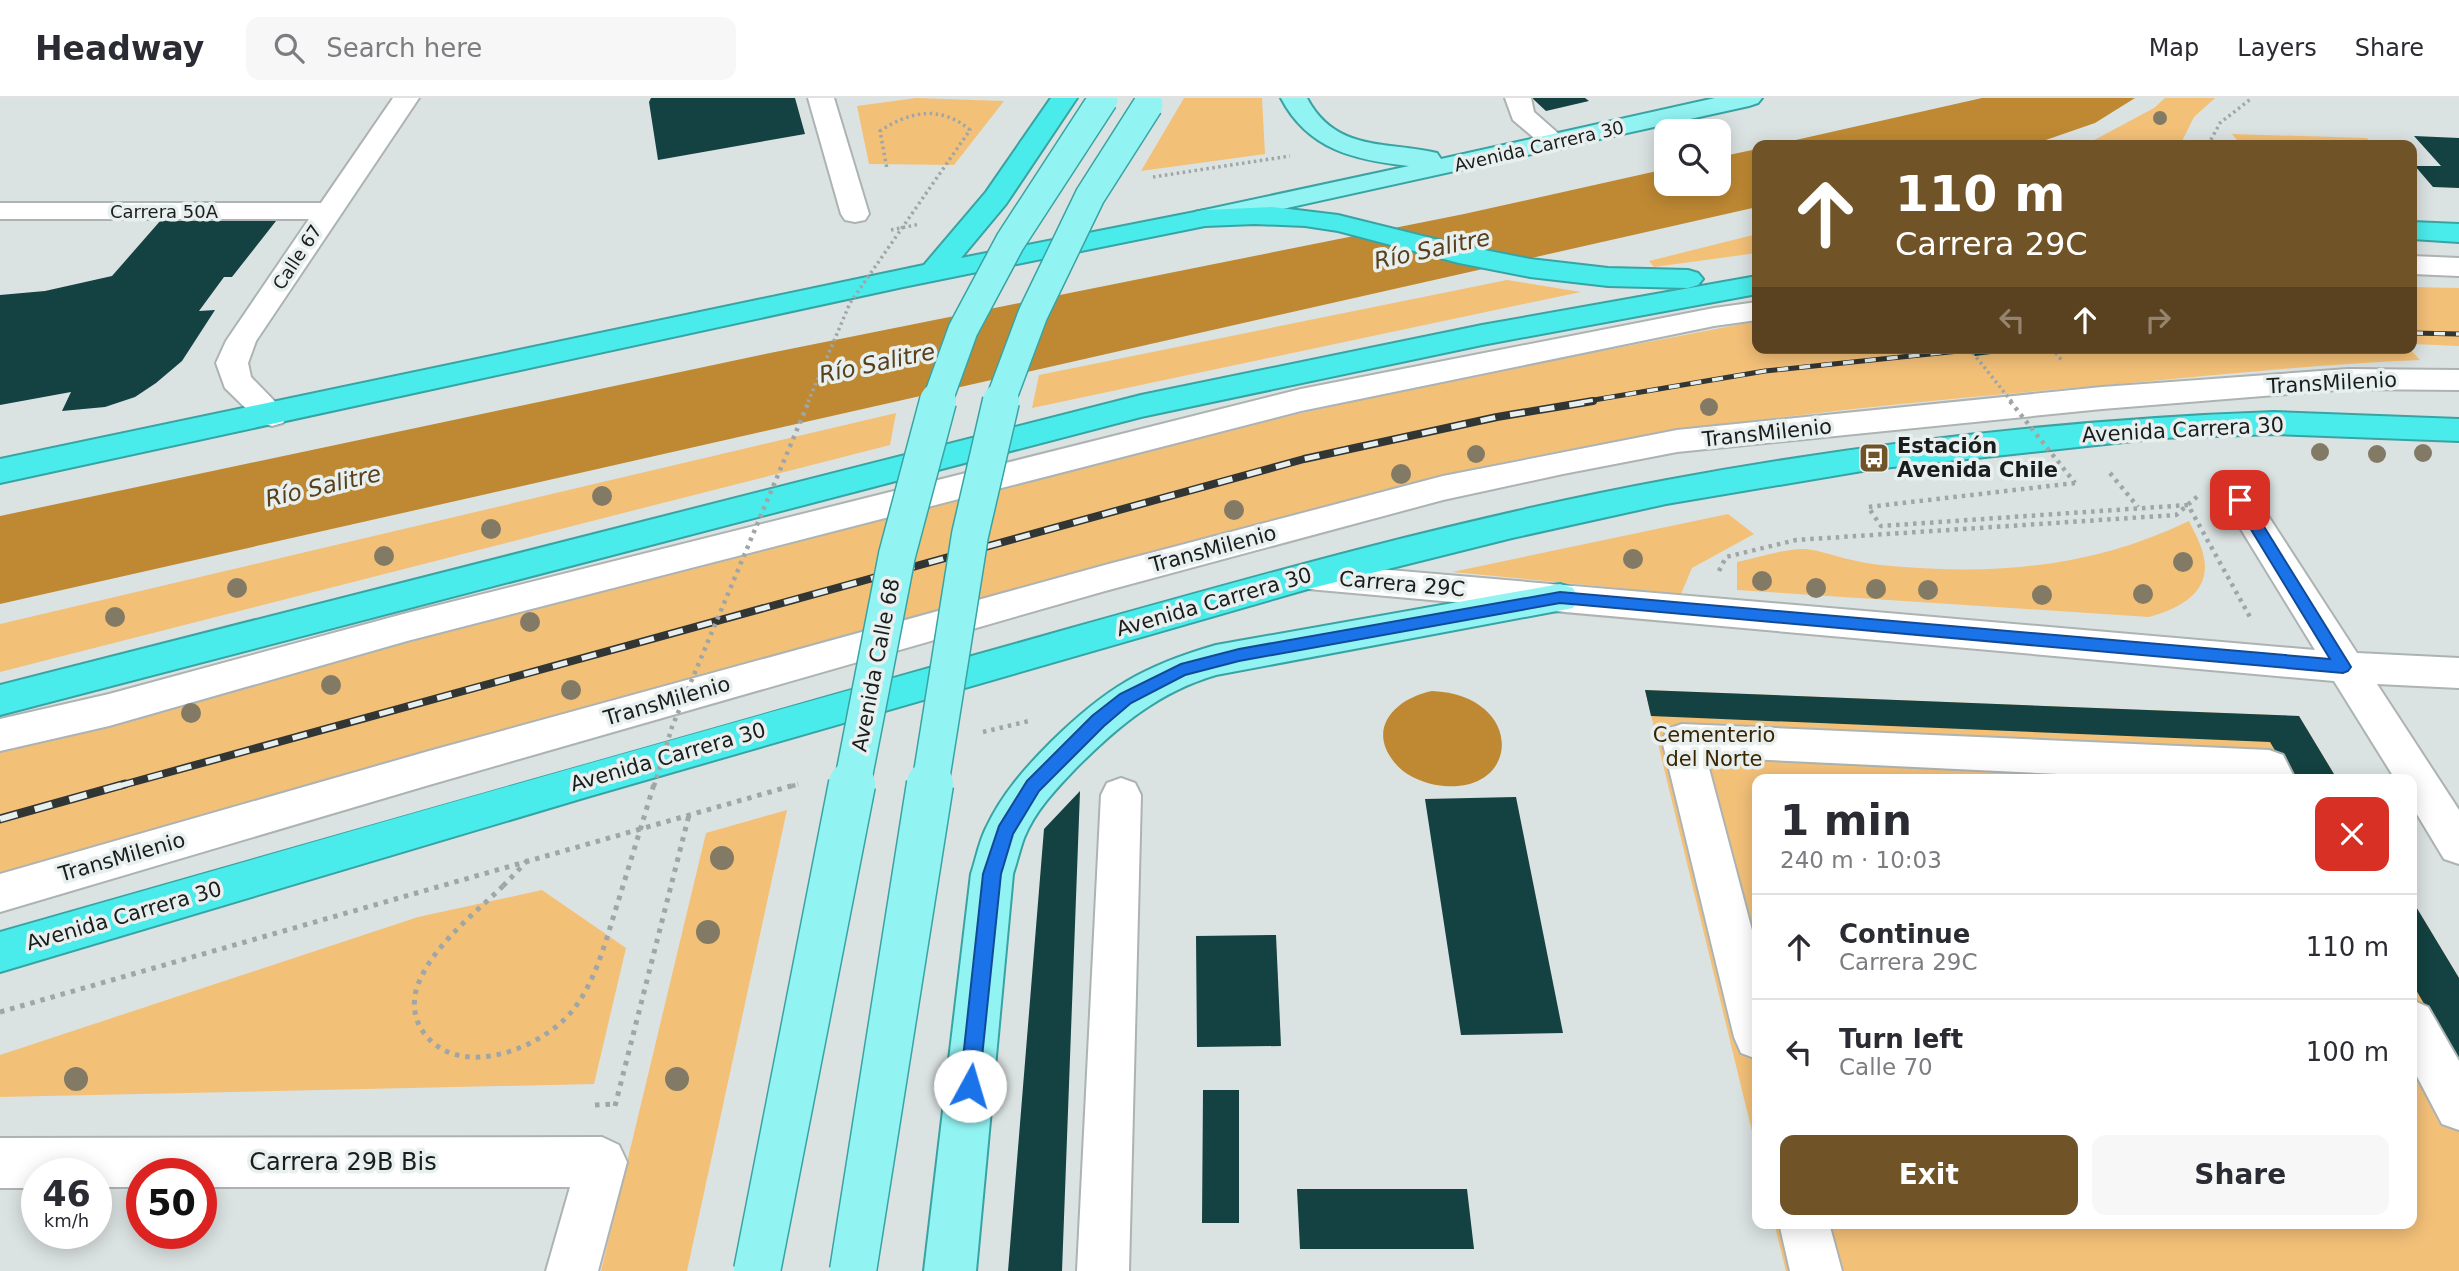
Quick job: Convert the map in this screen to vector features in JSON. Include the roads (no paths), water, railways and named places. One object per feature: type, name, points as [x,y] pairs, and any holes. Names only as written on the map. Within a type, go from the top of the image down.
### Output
[{"type":"highway","points":[[935,270],[996,198],[1064,98]]},
{"type":"highway","name":"Avenida Carrera 30","points":[[0,471],[272,415],[935,270],[1205,218],[1269,215],[1336,222],[1475,258],[1533,269],[1644,280],[1752,278]]},
{"type":"highway","points":[[2417,231],[2459,233]]},
{"type":"highway","points":[[0,700],[1141,406],[1482,335],[1752,286]]},
{"type":"highway","name":"Avenida Carrera 30","points":[[0,953],[600,776],[1308,576],[1666,492],[1874,458],[2080,435],[2216,424],[2325,424],[2459,430]]},
{"type":"main road","name":"Avenida Calle 68","points":[[757,1271],[897,555],[934,409],[963,330],[1010,242],[1103,98]]},
{"type":"main road","points":[[1294,98],[1298,109],[1311,124],[1349,146],[1397,158],[1486,158]]},
{"type":"main road","name":"Avenida Carrera 30","points":[[1205,218],[1749,98]]},
{"type":"main road","points":[[853,1271],[971,535],[998,409],[1033,314],[1090,196],[1150,102]]},
{"type":"main road","points":[[950,1271],[992,874],[1005,832],[1033,786],[1098,721],[1126,699],[1181,670],[1239,655],[1560,598]]},
{"type":"street","name":"Calle 67","points":[[272,415],[236,381],[232,363],[241,341],[406,98]]},
{"type":"street","points":[[821,98],[855,214]]},
{"type":"street","points":[[1518,98],[1522,115],[1555,142]]},
{"type":"street","name":"Carrera 50A","points":[[0,211],[327,211]]},
{"type":"street","points":[[2417,265],[2459,267]]},
{"type":"street","points":[[0,736],[109,710],[434,620],[1301,400],[1752,312]]},
{"type":"street","name":"TransMilenio","points":[[0,893],[429,768],[1105,578],[1443,488],[1550,464],[1677,441],[2102,398],[2348,379],[2459,380]]},
{"type":"street","points":[[2240,500],[2412,774]]},
{"type":"street","name":"Carrera 29C","points":[[1308,576],[2343,667],[2459,673]]},
{"type":"street","points":[[1752,1017],[1682,740],[2269,767],[2272,774]]},
{"type":"street","points":[[2417,781],[2459,846]]},
{"type":"street","points":[[1103,1271],[1121,795]]},
{"type":"street","points":[[2417,1031],[2459,1107]]},
{"type":"street","name":"Carrera 29B Bis","points":[[0,1163],[601,1162],[572,1271]]},
{"type":"street","points":[[1806,1229],[1816,1271]]},
{"type":"water","points":[[1982,98],[2135,98],[2095,123],[2046,140],[1795,140]]},
{"type":"water","name":"Río Salitre","points":[[1752,150],[1752,208],[0,604],[0,516],[765,354],[1464,214],[1654,172],[1654,196],[1731,196],[1731,154]]},
{"type":"water","points":[[1432,691],[1463,697],[1485,709],[1498,726],[1502,745],[1498,762],[1485,777],[1464,785],[1436,785],[1413,777],[1394,762],[1383,737],[1389,716],[1407,700]]},
{"type":"railway","points":[[2417,333],[2459,334]]},
{"type":"railway","points":[[1582,402],[1765,371],[1930,354]]},
{"type":"railway","points":[[119,786],[1304,459],[1497,417],[1593,401]]},
{"type":"railway","points":[[0,819],[125,784]]},
{"type":"place","name":"Estación Avenida Chile","points":[[1874,458]]},
{"type":"park label","name":"Cementerio del Norte","points":[[1714,747]]}]
